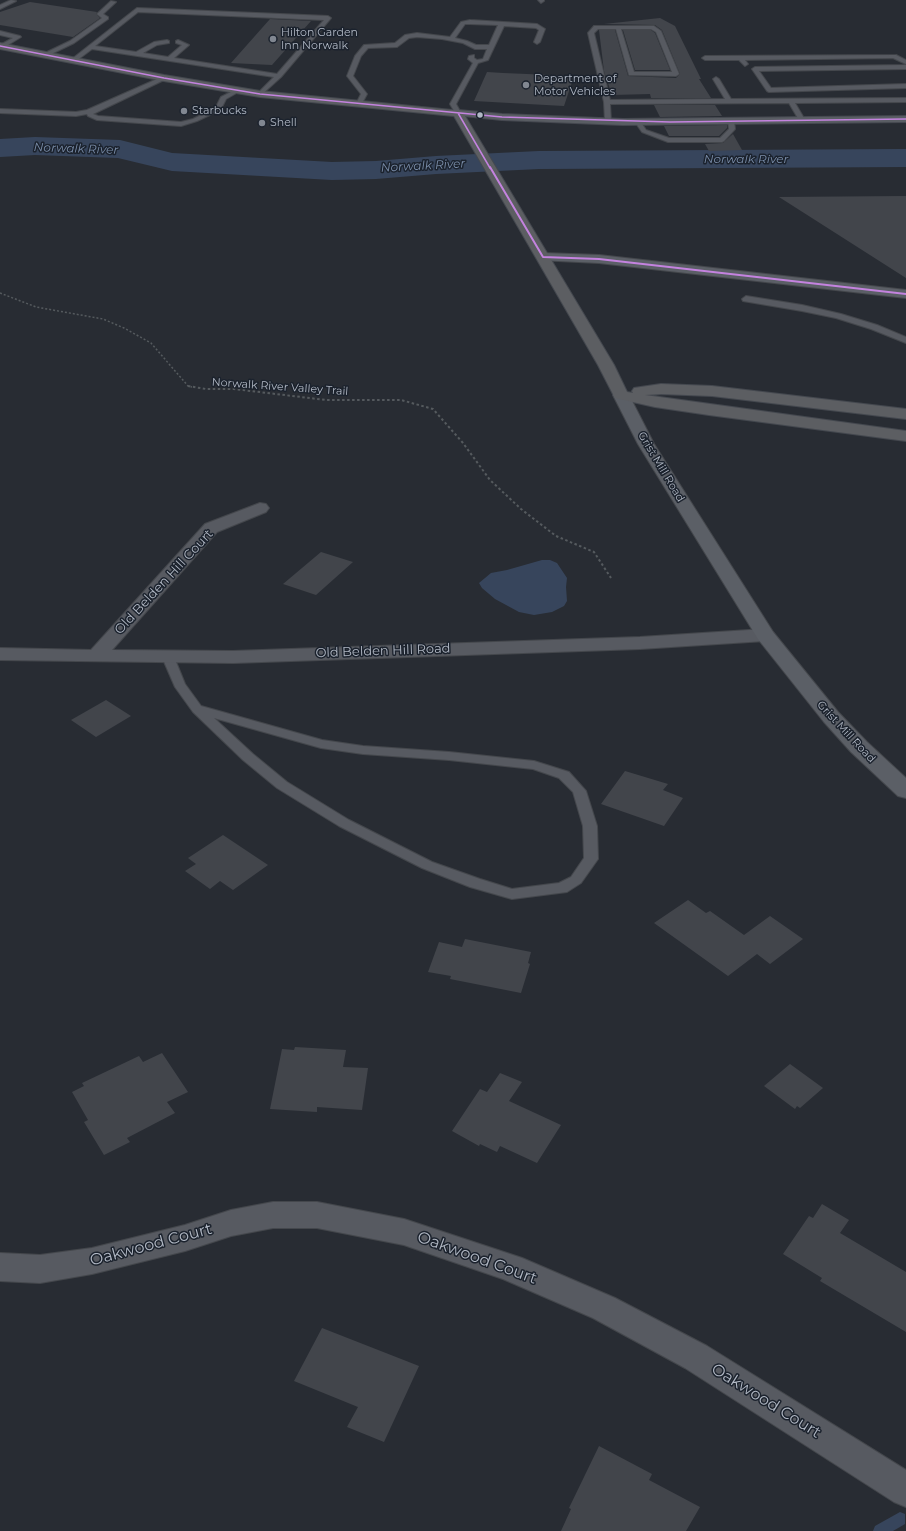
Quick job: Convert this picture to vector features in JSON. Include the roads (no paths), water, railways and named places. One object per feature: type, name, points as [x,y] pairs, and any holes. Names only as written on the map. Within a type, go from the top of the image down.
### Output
[{"type":"highway","points":[[0,46],[237,91],[458,113]]},
{"type":"highway","name":"Grist Mill Road","points":[[458,113],[606,365],[621,395]]},
{"type":"highway","points":[[621,395],[649,390],[688,389],[906,414]]},
{"type":"highway","points":[[621,395],[709,410],[906,436]]},
{"type":"main road","points":[[458,113],[502,117],[638,122],[906,119]]},
{"type":"main road","points":[[543,258],[599,259],[906,294]]},
{"type":"main road","name":"Grist Mill Road","points":[[621,395],[646,444],[765,635],[831,717],[859,747],[906,791]]},
{"type":"street","name":"Old Belden Hill Court","points":[[96,656],[211,528],[260,508]]},
{"type":"street","name":"Old Belden Hill Road","points":[[0,654],[233,657],[640,643],[765,635]]},
{"type":"street","name":"Oakwood Court","points":[[0,1267],[40,1269],[92,1261],[185,1238],[231,1223],[273,1216],[317,1215],[404,1232],[511,1268],[604,1308],[696,1357],[906,1490]]},
{"type":"lane","points":[[0,6],[13,1]]},
{"type":"lane","points":[[45,55],[72,42],[106,18],[100,14],[113,2]]},
{"type":"lane","points":[[74,60],[137,10],[328,18],[279,76],[260,94]]},
{"type":"lane","points":[[452,39],[465,22],[540,27],[542,29],[537,42]]},
{"type":"lane","points":[[475,47],[471,59],[476,62],[485,60],[502,24]]},
{"type":"lane","points":[[608,121],[607,102],[591,33],[596,27],[618,27],[652,27],[658,32],[676,74],[631,74],[618,27]]},
{"type":"lane","points":[[0,33],[18,37],[0,46]]},
{"type":"lane","points":[[359,104],[364,94],[350,76],[358,56],[366,46],[398,45],[407,36],[442,36],[465,42],[475,47],[491,47]]},
{"type":"lane","points":[[138,54],[156,43],[167,42]]},
{"type":"lane","points":[[168,59],[186,45],[178,42]]},
{"type":"lane","points":[[90,47],[279,76]]},
{"type":"lane","points":[[705,58],[894,56],[906,62]]},
{"type":"lane","points":[[741,58],[748,67],[755,69],[906,67]]},
{"type":"lane","points":[[458,113],[453,104],[476,62]]},
{"type":"lane","points":[[755,69],[769,90],[906,86]]},
{"type":"lane","points":[[0,111],[76,114],[89,112],[164,78]]},
{"type":"lane","points":[[716,79],[729,101]]},
{"type":"lane","points":[[89,112],[90,115],[97,118],[181,124],[195,120],[214,111],[220,106],[223,98],[237,91]]},
{"type":"lane","points":[[607,102],[906,100]]},
{"type":"lane","points":[[791,101],[802,120]]},
{"type":"lane","points":[[638,122],[644,131],[668,140],[681,141],[722,140],[732,130],[731,121]]},
{"type":"lane","points":[[746,299],[802,308],[838,316],[874,327],[906,340]]},
{"type":"lane","points":[[168,657],[179,684],[197,709],[248,757],[282,785],[344,823],[427,866],[512,894],[562,888],[576,880],[591,859],[590,826],[579,790],[564,775],[534,765],[450,756],[363,750],[321,744],[197,709]]},
{"type":"water","points":[[542,560],[550,560],[557,563],[567,578],[567,601],[564,606],[552,612],[534,615],[519,612],[495,599],[482,588],[479,583],[491,573]]},
{"type":"waterway","name":"Norwalk River","points":[[0,148],[35,146],[120,149],[172,162],[332,171],[376,170],[436,165],[539,160],[906,158]]},
{"type":"waterway","points":[[880,1531],[900,1519]]},
{"type":"place","name":"Hilton Garden Inn Norwalk","points":[[273,39]]},
{"type":"place","name":"Department of Motor Vehicles","points":[[526,85]]},
{"type":"place","name":"Starbucks","points":[[184,111]]},
{"type":"place","name":"Shell","points":[[262,123]]}]
